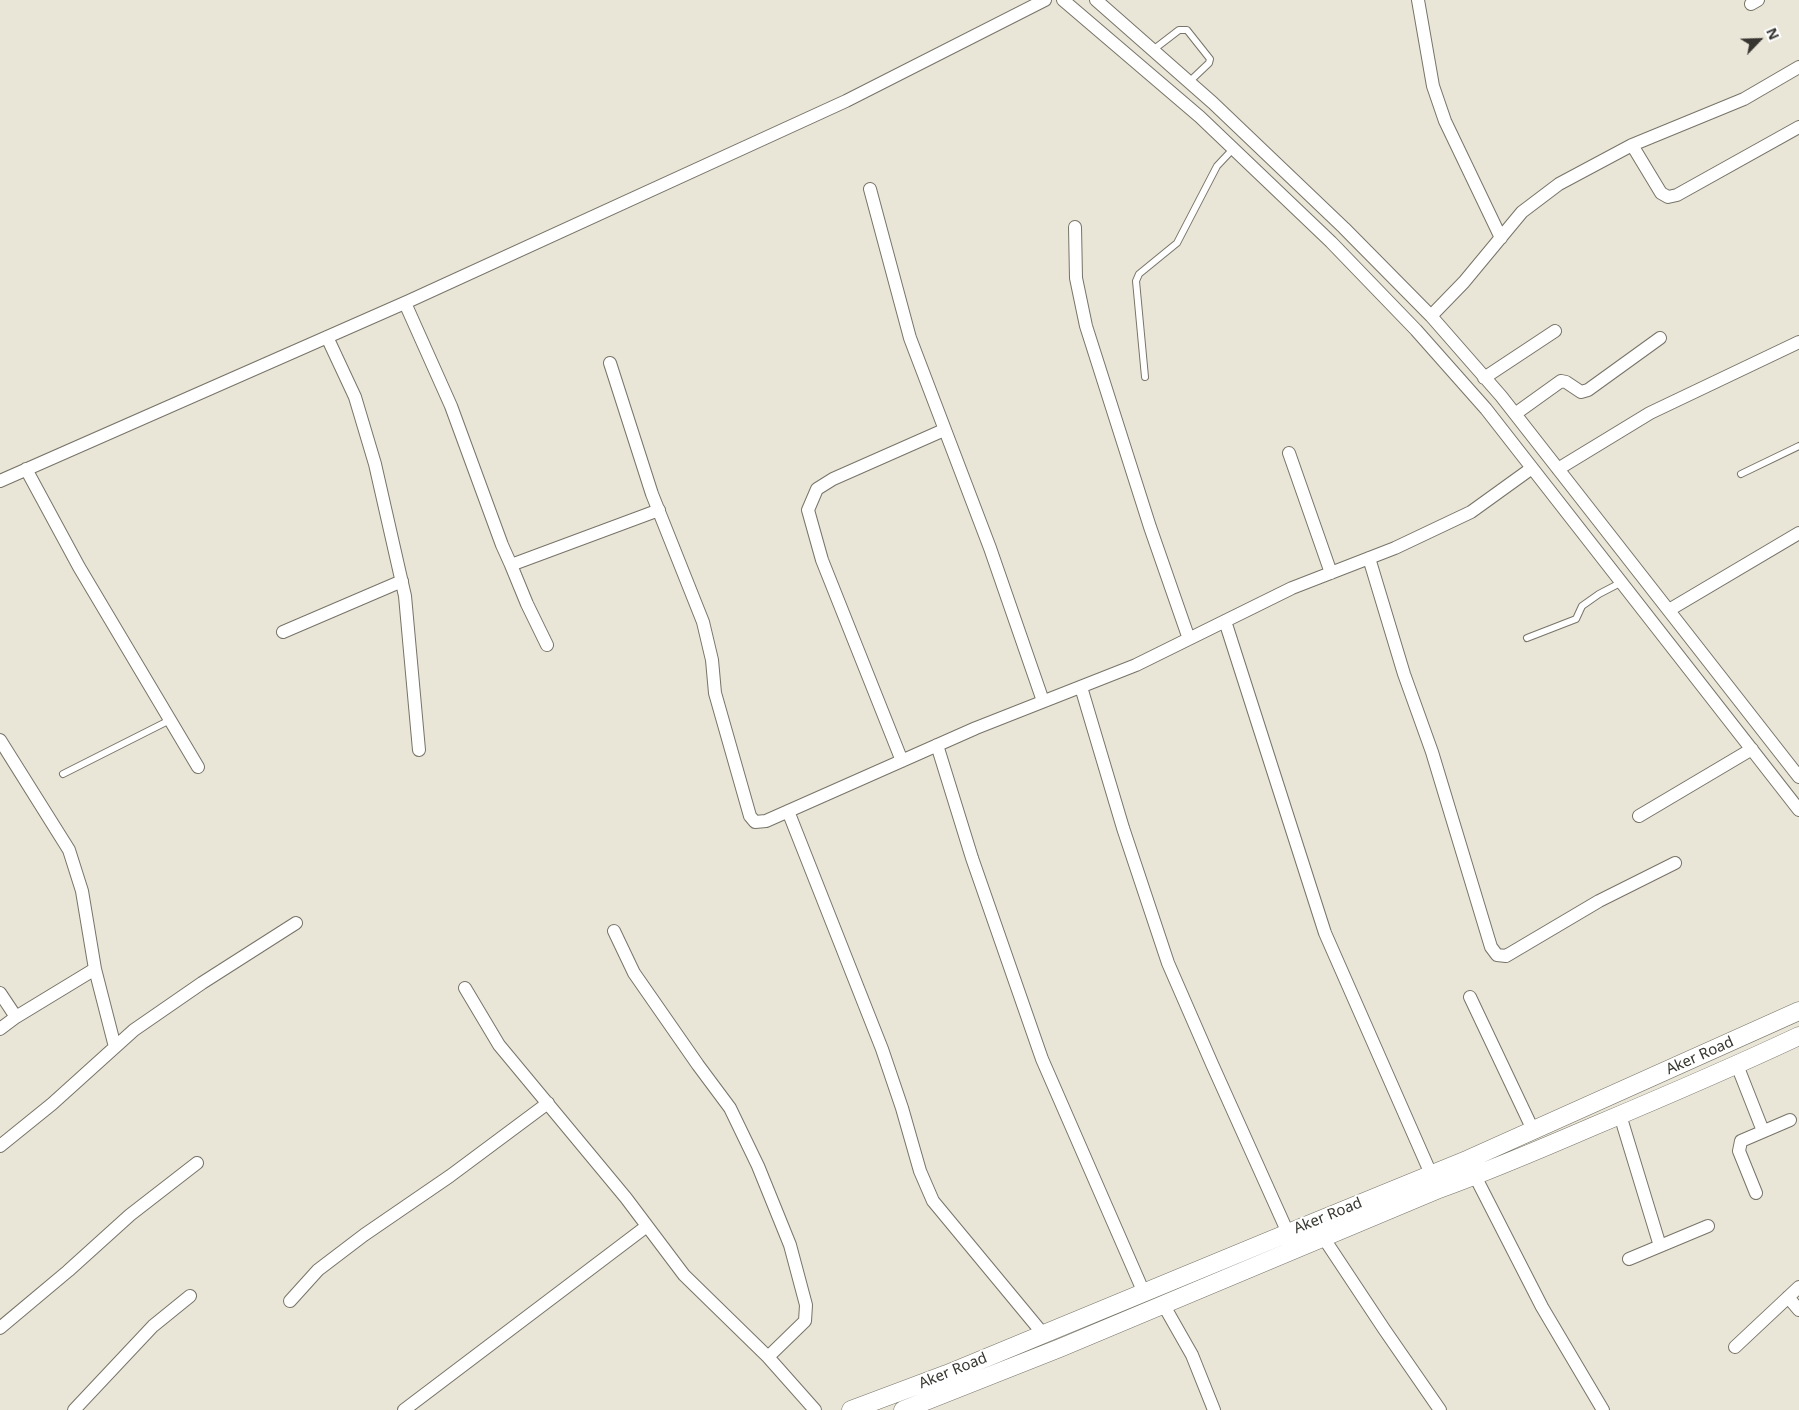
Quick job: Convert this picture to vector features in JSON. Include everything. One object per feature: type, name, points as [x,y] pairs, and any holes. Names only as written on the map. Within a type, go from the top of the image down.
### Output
[{"type":"street","points":[[0,481],[405,303],[846,101],[1045,0]]},
{"type":"street","points":[[1063,0],[1193,111],[1331,242],[1416,330],[1486,409],[1799,810]]},
{"type":"street","points":[[1096,0],[1189,82],[1344,228],[1431,316],[1558,469],[1799,777]]},
{"type":"street","points":[[1418,0],[1433,86],[1445,120],[1501,238]]},
{"type":"street","points":[[1431,316],[1464,282],[1522,212],[1559,184],[1632,145],[1744,99],[1799,67]]},
{"type":"street","points":[[1632,145],[1661,193],[1668,197],[1678,195],[1799,127]]},
{"type":"street","points":[[870,189],[910,338],[990,548],[1043,702]]},
{"type":"street","points":[[1075,227],[1076,278],[1086,326],[1150,528],[1189,639]]},
{"type":"street","points":[[405,303],[451,406],[502,545],[547,645]]},
{"type":"street","points":[[1484,378],[1555,331]]},
{"type":"street","points":[[327,337],[357,405],[375,464],[402,580],[419,750]]},
{"type":"street","points":[[1514,414],[1561,381],[1566,382],[1581,392],[1588,390],[1660,338]]},
{"type":"street","points":[[1558,469],[1650,413],[1799,342]]},
{"type":"street","points":[[610,363],[659,510],[703,622],[712,660],[715,693],[750,816],[755,822],[766,821],[788,812],[937,745],[1136,665],[1292,588],[1395,548],[1471,512],[1532,468]]},
{"type":"street","points":[[902,760],[822,560],[808,510],[817,489],[833,479],[944,430]]},
{"type":"street","points":[[1288,453],[1331,573]]},
{"type":"street","points":[[26,470],[79,567],[198,767]]},
{"type":"street","points":[[512,565],[659,510]]},
{"type":"street","points":[[1669,610],[1799,533]]},
{"type":"street","points":[[1369,558],[1404,674],[1432,752],[1492,947],[1498,955],[1506,956],[1599,901],[1674,863]]},
{"type":"street","points":[[283,632],[402,580]]},
{"type":"street","points":[[1225,621],[1325,932],[1431,1174]]},
{"type":"street","points":[[1081,687],[1123,828],[1168,963],[1288,1232]]},
{"type":"street","points":[[0,740],[69,850],[82,891],[95,969],[115,1047]]},
{"type":"street","points":[[937,745],[972,858],[1042,1059],[1144,1293]]},
{"type":"street","points":[[1639,816],[1752,749]]},
{"type":"street","points":[[788,812],[882,1049],[920,1171],[933,1201],[1044,1334]]},
{"type":"street","points":[[0,1146],[52,1104],[134,1030],[202,983],[296,923]]},
{"type":"street","points":[[614,931],[634,973],[698,1066],[730,1108],[758,1166],[790,1245],[806,1305],[805,1321],[768,1357]]},
{"type":"street","points":[[0,1029],[16,1017],[95,969]]},
{"type":"street","points":[[465,988],[499,1045],[647,1226],[684,1275],[768,1357],[815,1410]]},
{"type":"street","points":[[0,993],[16,1017]]},
{"type":"street","points":[[1470,997],[1533,1130]]},
{"type":"street","name":"Aker Road","points":[[904,1410],[1060,1348],[1163,1304],[1234,1265],[1288,1232],[1469,1159],[1799,1011]]},
{"type":"street","name":"Aker Road","points":[[851,1410],[947,1374],[1144,1293],[1324,1237],[1620,1115],[1799,1036]]},
{"type":"street","points":[[1737,1065],[1763,1131]]},
{"type":"street","points":[[290,1300],[318,1270],[548,1103]]},
{"type":"street","points":[[1620,1115],[1660,1246]]},
{"type":"street","points":[[1756,1193],[1738,1146],[1741,1141],[1790,1120]]},
{"type":"street","points":[[0,1328],[68,1271],[130,1215],[197,1163]]},
{"type":"street","points":[[1474,1176],[1542,1307],[1603,1410]]},
{"type":"street","points":[[404,1410],[647,1226]]},
{"type":"street","points":[[1629,1259],[1708,1226]]},
{"type":"street","points":[[1324,1237],[1434,1408]]},
{"type":"street","points":[[1735,1347],[1799,1287]]},
{"type":"street","points":[[74,1410],[153,1326],[190,1296]]},
{"type":"street","points":[[1788,1297],[1799,1310]]},
{"type":"street","points":[[1163,1304],[1192,1355],[1214,1410]]},
{"type":"lane","points":[[1153,50],[1179,30],[1187,30],[1210,59],[1210,63],[1189,82]]},
{"type":"lane","points":[[1145,377],[1136,281],[1139,274],[1177,243],[1218,166],[1232,148]]},
{"type":"lane","points":[[1741,474],[1799,446]]},
{"type":"lane","points":[[1527,638],[1576,619],[1582,606],[1599,594],[1622,582]]},
{"type":"lane","points":[[63,774],[170,720]]}]
